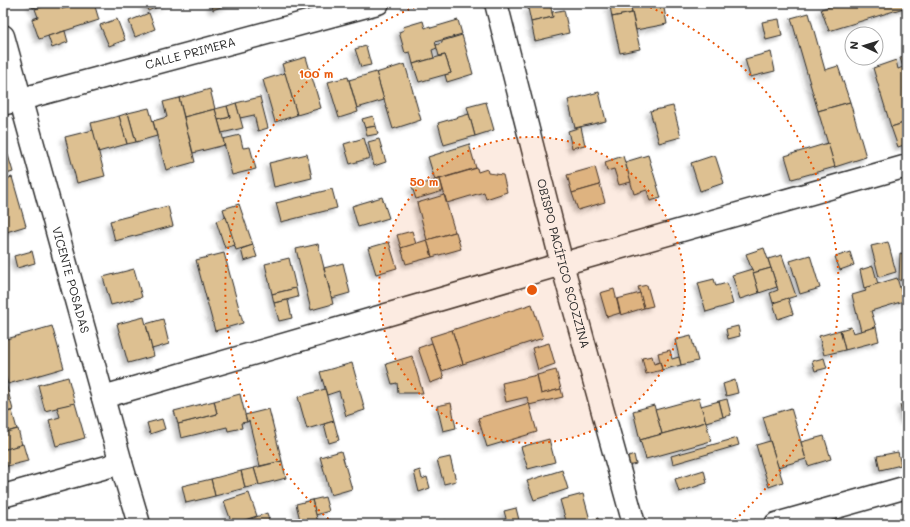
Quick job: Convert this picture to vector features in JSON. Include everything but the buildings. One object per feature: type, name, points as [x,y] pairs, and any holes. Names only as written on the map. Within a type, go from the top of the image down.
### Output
[{"type":"street","name":"CALLE PRIMERA","points":[[12,102],[378,3]]},
{"type":"street","name":"OBISPO PACÍFICO SCOZZINA","points":[[496,3],[562,264],[634,524]]},
{"type":"street","name":"VICENTE POSADAS","points":[[3,36],[12,102],[103,397],[120,463],[139,524]]},
{"type":"street","points":[[103,397],[907,166]]},
{"type":"street","points":[[3,496],[120,463]]},
{"type":"street","points":[[776,524],[907,487]]}]
